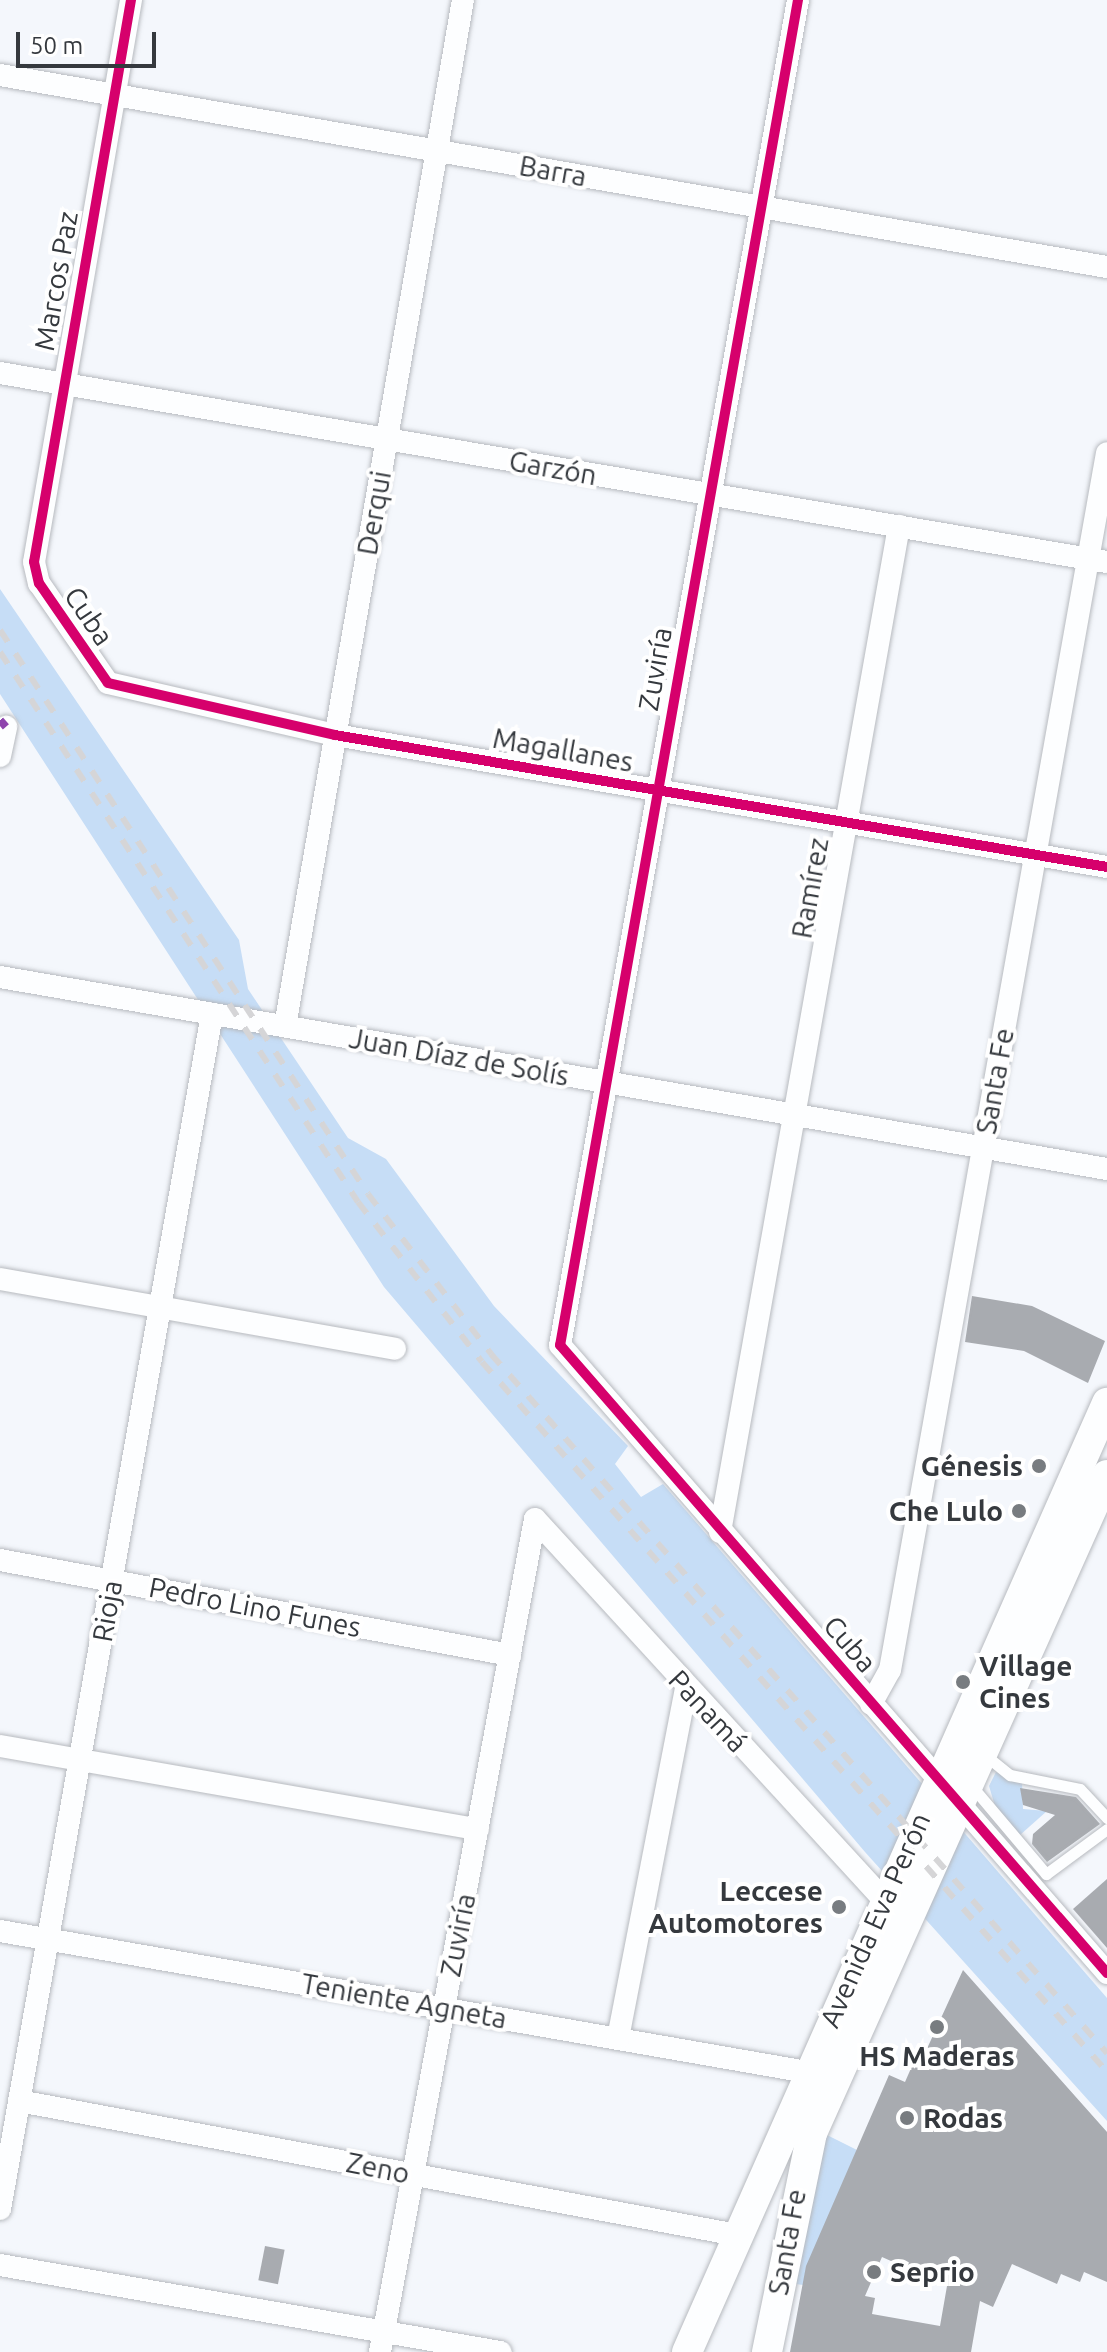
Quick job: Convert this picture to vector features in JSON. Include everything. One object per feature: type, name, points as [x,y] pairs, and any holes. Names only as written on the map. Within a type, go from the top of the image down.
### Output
[{"type":"main road","name":"Avenida Eva Perón","points":[[687,2352],[807,2072],[1107,1403]]},
{"type":"main road","name":"Avenida Eva Perón","points":[[812,2133],[962,1792],[1107,1475]]},
{"type":"main road","name":"Santa Fe","points":[[767,2352],[812,2133]]},
{"type":"street","name":"Marcos Paz","points":[[34,572],[62,384],[131,0]]},
{"type":"street","name":"Derqui","points":[[285,1026],[463,0]]},
{"type":"street","name":"Zuviría","points":[[560,1345],[798,0]]},
{"type":"street","name":"Barra","points":[[0,75],[1107,267]]},
{"type":"street","name":"Garzón","points":[[0,373],[1098,560]]},
{"type":"street","name":"Santa Fe","points":[[871,1704],[890,1670],[1035,855],[1098,560],[1107,453]]},
{"type":"street","name":"Ramírez","points":[[720,1532],[899,526]]},
{"type":"street","name":"Cuba","points":[[34,572],[108,683]]},
{"type":"street","name":"Magallanes","points":[[108,683],[335,735],[1107,867]]},
{"type":"street","points":[[0,756],[6,727]]},
{"type":"street","name":"Juan Díaz de Solís","points":[[0,977],[1107,1169]]},
{"type":"street","name":"Rioja","points":[[0,2209],[212,1014]]},
{"type":"street","points":[[0,1279],[395,1349]]},
{"type":"street","name":"Cuba","points":[[560,1345],[937,1780],[962,1792],[1107,1973]]},
{"type":"street","name":"Zuviría","points":[[382,2342],[535,1519]]},
{"type":"street","name":"Panamá","points":[[535,1519],[686,1689],[884,1900]]},
{"type":"street","name":"Pedro Lino Funes","points":[[0,1560],[510,1655]]},
{"type":"street","points":[[618,2038],[686,1689]]},
{"type":"street","points":[[0,1746],[478,1829]]},
{"type":"street","name":"Teniente Agneta","points":[[0,1931],[807,2072]]},
{"type":"street","name":"Zeno","points":[[19,2101],[737,2235]]},
{"type":"street","points":[[0,2265],[382,2342],[500,2352]]},
{"type":"lane","points":[[981,1751],[1010,1775],[1080,1789],[1107,1818]]},
{"type":"lane","points":[[962,1792],[1046,1874],[1107,1829]]},
{"type":"shaded area","points":[[0,589],[239,940],[248,989],[348,1138],[386,1159],[494,1306],[628,1446],[615,1464],[641,1497],[663,1484],[1107,1998],[1107,2121],[865,1852],[384,1287],[0,694]]},
{"type":"shaded area","points":[[996,1772],[1022,1781],[1023,1809],[1047,1811],[1020,1835],[995,1806],[989,1786]]},
{"type":"shaded area","points":[[823,2133],[857,2150],[803,2285],[789,2283]]},
{"type":"building","points":[[972,1296],[1032,1306],[1105,1341],[1088,1383],[1024,1351],[965,1342]]},
{"type":"building","points":[[1020,1788],[1076,1797],[1100,1824],[1047,1862],[1032,1844],[1033,1834],[1055,1815],[1023,1805]]},
{"type":"building","points":[[1107,1879],[1107,1948],[1073,1909]]},
{"type":"building","points":[[963,1970],[1107,2132],[1107,2282],[1084,2272],[1080,2282],[1061,2274],[1057,2284],[1012,2264],[993,2307],[980,2301],[971,2352],[790,2352],[806,2266],[889,2075],[905,2082],[919,2050],[925,2053]],"holes":[[[882,2257],[947,2286],[940,2326],[872,2314],[875,2298],[865,2296]]]},
{"type":"building","points":[[265,2246],[285,2250],[278,2284],[258,2280]]},
{"type":"railway","points":[[0,630],[368,1194],[491,1354],[1107,2053]]},
{"type":"railway","points":[[0,652],[358,1202],[482,1362],[1107,2072]]},
{"type":"marked path","points":[[0,720],[6,727]]},
{"type":"cycle path","points":[[131,0],[34,562],[39,583],[108,683],[335,735],[1107,867]]},
{"type":"cycle path","points":[[798,0],[560,1345],[1107,1973]]},
{"type":"place","name":"Génesis","points":[[1039,1466]]},
{"type":"place","name":"Che Lulo","points":[[1019,1511]]},
{"type":"place","name":"Village Cines","points":[[963,1682]]},
{"type":"place","name":"Leccese Automotores","points":[[839,1907]]},
{"type":"place","name":"HS Maderas","points":[[937,2027]]},
{"type":"place","name":"Rodas","points":[[907,2118]]},
{"type":"place","name":"Seprio","points":[[874,2272]]}]
